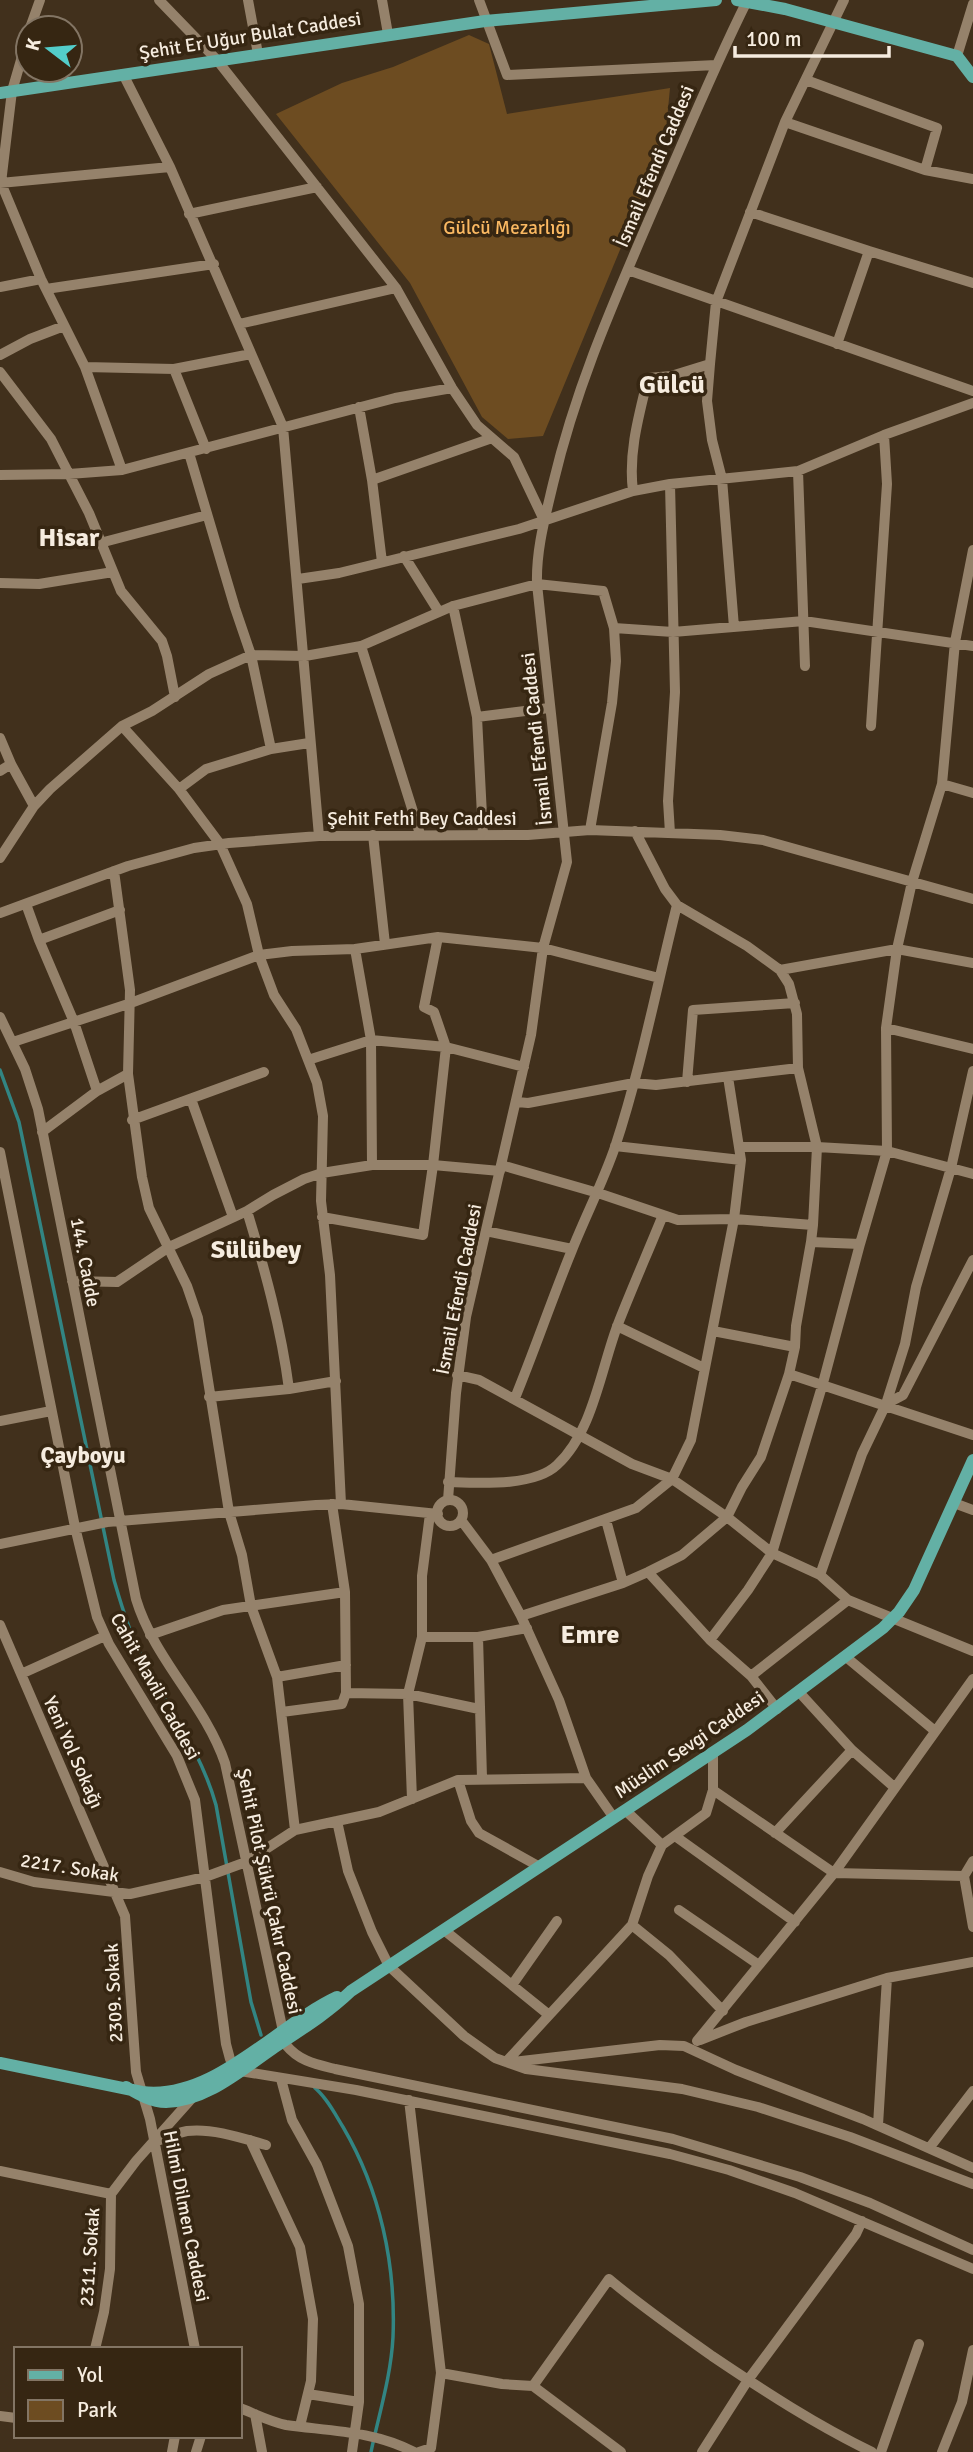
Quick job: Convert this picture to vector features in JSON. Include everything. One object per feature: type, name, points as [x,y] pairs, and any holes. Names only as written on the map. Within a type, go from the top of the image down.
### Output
[{"type":"main road","name":"Şehit Er Uğur Bulat Caddesi","points":[[6,92],[485,21],[609,5],[716,0]]},
{"type":"main road","points":[[741,0],[777,3],[957,56],[973,77]]},
{"type":"main road","name":"Müslim Sevgi Caddesi","points":[[0,2063],[126,2087],[164,2102],[208,2091],[236,2067],[282,2037],[317,2007],[351,1991],[540,1867],[777,1709],[846,1657],[892,1619],[906,1603],[973,1460]]},
{"type":"main road","name":"Müslim Sevgi Caddesi","points":[[143,2094],[191,2087],[236,2067]]},
{"type":"street","points":[[159,0],[218,60],[396,288],[452,388],[477,425],[514,457],[544,520]]},
{"type":"street","points":[[248,0],[258,54]]},
{"type":"street","points":[[382,0],[388,34]]},
{"type":"street","points":[[479,0],[507,75],[716,65]]},
{"type":"street","name":"İsmail Efendi Caddesi","points":[[448,1500],[457,1375],[466,1317],[517,1102],[534,1019],[544,948],[565,871],[564,833],[537,584],[538,548],[576,399],[589,361],[716,65],[741,0]]},
{"type":"street","points":[[734,627],[722,479],[712,440],[707,401],[716,302],[785,122],[844,0]]},
{"type":"street","points":[[957,56],[973,4]]},
{"type":"street","points":[[14,72],[6,92],[0,183],[41,279],[85,368],[122,470]]},
{"type":"street","points":[[123,74],[170,167],[284,427],[305,656],[309,743],[319,835]]},
{"type":"street","points":[[806,80],[937,128],[925,170]]},
{"type":"street","points":[[785,122],[925,170],[973,179]]},
{"type":"street","points":[[0,183],[170,167]]},
{"type":"street","points":[[189,214],[317,187]]},
{"type":"street","points":[[750,212],[973,283]]},
{"type":"street","points":[[836,344],[869,251]]},
{"type":"street","points":[[46,289],[214,264]]},
{"type":"street","points":[[628,270],[973,391]]},
{"type":"street","points":[[0,287],[41,279]]},
{"type":"street","points":[[239,324],[396,288]]},
{"type":"street","points":[[0,355],[30,339],[64,326]]},
{"type":"street","points":[[85,368],[174,369],[251,354]]},
{"type":"street","points":[[633,491],[630,469],[648,378],[680,374],[710,364]]},
{"type":"street","points":[[174,369],[206,449]]},
{"type":"street","points":[[0,372],[51,439],[89,513],[121,591],[162,641],[175,697]]},
{"type":"street","points":[[0,475],[122,470],[395,398],[452,388]]},
{"type":"street","points":[[298,579],[339,573],[519,529],[633,491],[670,484],[798,471],[884,435],[973,403]]},
{"type":"street","points":[[359,407],[372,480],[382,562]]},
{"type":"street","points":[[872,726],[887,484],[884,435]]},
{"type":"street","points":[[372,480],[492,438]]},
{"type":"street","points":[[189,453],[251,656],[271,749]]},
{"type":"street","points":[[798,471],[805,666]]},
{"type":"street","points":[[670,484],[675,692],[668,801],[670,832]]},
{"type":"street","points":[[100,543],[207,515]]},
{"type":"street","points":[[710,1640],[772,1553],[824,1384],[887,1151],[886,1028],[897,949],[912,882],[942,784],[955,642],[973,550]]},
{"type":"street","points":[[404,556],[439,612]]},
{"type":"street","points":[[0,583],[39,584],[113,572]]},
{"type":"street","points":[[0,858],[34,806],[122,726],[175,697],[209,674],[251,656],[305,656],[361,646],[453,606],[537,584],[603,592],[614,628],[616,661],[612,703],[590,830]]},
{"type":"street","points":[[453,606],[477,718],[483,835]]},
{"type":"street","points":[[614,628],[673,632],[804,621],[973,646]]},
{"type":"street","points":[[361,646],[420,834]]},
{"type":"street","points":[[477,718],[549,708]]},
{"type":"street","points":[[122,726],[179,789],[220,844],[247,904],[259,955],[274,995],[296,1028],[317,1083],[323,1116],[322,1217],[330,1275],[336,1381],[337,1504],[345,1592],[346,1693],[342,1704],[282,1712]]},
{"type":"street","points":[[0,738],[34,806]]},
{"type":"street","points":[[179,789],[206,769],[271,749],[309,743]]},
{"type":"street","points":[[0,771],[11,764]]},
{"type":"street","points":[[942,784],[973,793]]},
{"type":"street","name":"Şehit Fethi Bey Caddesi","points":[[0,913],[114,871],[194,848],[220,844],[319,835],[483,835],[590,830],[670,832],[763,840],[973,900]]},
{"type":"street","points":[[521,1616],[623,1583],[648,1572],[682,1555],[727,1517],[742,1486],[761,1457],[789,1374],[811,1242],[817,1147],[799,1068],[795,1003],[789,984],[780,970],[747,946],[677,905],[665,889],[635,831]]},
{"type":"street","points":[[373,835],[386,944]]},
{"type":"street","points":[[114,871],[130,990],[128,1074],[132,1120],[149,1208],[187,1286],[198,1318],[229,1512],[242,1555],[251,1606],[277,1677],[295,1830],[379,1812],[458,1780],[586,1778]]},
{"type":"street","points":[[26,904],[74,1022],[97,1091]]},
{"type":"street","points":[[515,1398],[615,1146],[634,1083],[677,905]]},
{"type":"street","points":[[39,940],[120,911]]},
{"type":"street","points":[[13,1042],[128,1004],[259,955],[292,951],[355,949],[438,937],[544,948],[659,978]]},
{"type":"street","points":[[322,1217],[423,1235],[446,1047],[434,1012],[424,1007],[438,937]]},
{"type":"street","points":[[355,949],[371,1040],[372,1165]]},
{"type":"street","points":[[780,970],[897,949],[973,963]]},
{"type":"street","points":[[687,1082],[693,1010],[795,1003]]},
{"type":"street","name":"144. Cadde","points":[[0,1017],[32,1089],[120,1520]]},
{"type":"street","points":[[886,1028],[973,1049]]},
{"type":"street","points":[[307,1060],[371,1040],[446,1047],[524,1068]]},
{"type":"street","points":[[517,1102],[549,1100],[634,1083],[656,1085],[799,1068]]},
{"type":"street","points":[[820,1574],[862,1454],[886,1405],[905,1344],[916,1287],[951,1168],[973,1071]]},
{"type":"street","points":[[132,1120],[264,1072]]},
{"type":"street","points":[[42,1132],[97,1091],[128,1074]]},
{"type":"street","points":[[491,1560],[636,1508],[672,1479],[691,1440],[734,1219],[741,1160],[728,1077]]},
{"type":"street","points":[[191,1098],[233,1217]]},
{"type":"street","points":[[615,1146],[741,1160]]},
{"type":"street","points":[[739,1147],[817,1147],[887,1151],[973,1174]]},
{"type":"street","name":"Cahit Mavili Caddesi","points":[[0,1152],[51,1410],[80,1526],[97,1617],[105,1636],[184,1770],[195,1800],[226,2044],[236,2067]]},
{"type":"street","points":[[72,1281],[117,1282],[169,1247],[247,1211],[272,1195],[322,1173],[372,1165],[500,1168],[598,1193],[678,1220],[734,1219],[813,1225]]},
{"type":"street","points":[[247,1211],[272,1297],[284,1349],[289,1389]]},
{"type":"street","points":[[0,1214],[13,1212]]},
{"type":"street","points":[[448,1482],[505,1483],[537,1475],[556,1466],[580,1436],[617,1326],[663,1215]]},
{"type":"street","points":[[485,1231],[572,1249]]},
{"type":"street","points":[[811,1242],[860,1244]]},
{"type":"street","points":[[886,1405],[902,1395],[973,1260]]},
{"type":"street","points":[[617,1326],[704,1368]]},
{"type":"street","points":[[713,1331],[795,1348]]},
{"type":"street","points":[[789,1374],[973,1435]]},
{"type":"street","points":[[457,1375],[479,1380],[632,1464],[672,1479],[727,1517],[772,1553],[820,1574],[848,1600],[973,1651]]},
{"type":"street","points":[[209,1397],[336,1381]]},
{"type":"street","points":[[0,1421],[51,1410]]},
{"type":"street","points":[[0,1544],[120,1520],[337,1504],[434,1514],[446,1525],[455,1525],[461,1520],[463,1507],[457,1501],[448,1500],[441,1504],[434,1514],[422,1576],[422,1637],[408,1695],[412,1799]]},
{"type":"street","points":[[954,1503],[973,1510]]},
{"type":"street","name":"Şehit Pilot Şükrü Çakır Caddesi","points":[[120,1520],[136,1599],[150,1634],[222,1754],[282,2037]]},
{"type":"street","points":[[461,1520],[491,1560],[527,1628],[559,1700],[586,1778],[620,1814],[662,1845]]},
{"type":"street","points":[[606,1520],[623,1583]]},
{"type":"street","points":[[648,1572],[710,1640],[751,1676],[777,1709]]},
{"type":"street","points":[[150,1634],[223,1610],[345,1592]]},
{"type":"street","points":[[751,1676],[848,1600]]},
{"type":"street","name":"Yeni Yol Sokağı","points":[[0,1625],[117,1893]]},
{"type":"street","points":[[422,1637],[478,1637],[527,1628]]},
{"type":"street","points":[[21,1674],[105,1636]]},
{"type":"street","points":[[478,1637],[482,1778]]},
{"type":"street","points":[[846,1657],[935,1731]]},
{"type":"street","points":[[277,1677],[346,1665]]},
{"type":"street","points":[[697,2041],[834,1873],[973,1679]]},
{"type":"street","points":[[799,1692],[852,1750],[894,1787]]},
{"type":"street","points":[[346,1693],[408,1695],[480,1709]]},
{"type":"street","points":[[775,1833],[852,1750]]},
{"type":"street","points":[[506,2062],[632,1925],[648,1875],[662,1845],[706,1813],[713,1790],[713,1752]]},
{"type":"street","points":[[458,1780],[471,1821],[479,1833],[540,1867]]},
{"type":"street","points":[[713,1790],[834,1873],[964,1876]]},
{"type":"street","points":[[337,1821],[348,1871],[372,1932],[390,1966],[464,2036],[495,2058],[526,2069],[682,2089],[758,2107],[850,2137],[973,2184]]},
{"type":"street","name":"2217. Sokak","points":[[0,1872],[34,1882],[117,1893],[137,1893],[205,1877],[243,1863],[295,1830]]},
{"type":"street","points":[[675,1836],[795,1922]]},
{"type":"street","points":[[973,1861],[964,1876],[973,1927]]},
{"type":"street","name":"2309. Sokak","points":[[117,1893],[127,1924],[134,2055],[143,2094]]},
{"type":"street","points":[[679,1910],[760,1965]]},
{"type":"street","points":[[512,1985],[557,1921]]},
{"type":"street","points":[[632,1925],[669,1955],[723,2011]]},
{"type":"street","points":[[444,1930],[549,2015]]},
{"type":"street","points":[[684,2046],[746,2022],[887,1978],[973,1962]]},
{"type":"street","points":[[878,2125],[887,1978]]},
{"type":"street","points":[[282,2037],[294,2055],[302,2060],[335,2069],[673,2139],[720,2152],[870,2203],[973,2250]]},
{"type":"street","points":[[506,2062],[660,2045],[684,2046],[736,2070],[878,2125],[973,2168]]},
{"type":"street","points":[[236,2067],[281,2079],[409,2100],[670,2154],[742,2175],[862,2221],[973,2269]]},
{"type":"street","points":[[281,2079],[292,2120],[317,2165],[348,2246],[359,2304],[359,2402],[352,2452]]},
{"type":"street","points":[[930,2147],[973,2091]]},
{"type":"street","name":"Hilmi Dilmen Caddesi","points":[[143,2094],[155,2142],[195,2347]]},
{"type":"street","name":"2311. Sokak","points":[[96,2347],[108,2281],[111,2194],[136,2161],[195,2096]]},
{"type":"street","points":[[409,2100],[441,2373],[431,2448],[419,2452]]},
{"type":"street","points":[[155,2142],[197,2131],[266,2145]]},
{"type":"street","points":[[250,2140],[300,2247],[313,2319],[311,2381],[300,2426]]},
{"type":"street","points":[[0,2171],[111,2194]]},
{"type":"street","points":[[702,2452],[748,2381],[856,2234],[862,2221]]},
{"type":"street","points":[[533,2386],[610,2280],[748,2381],[834,2434],[872,2452]]},
{"type":"street","points":[[881,2452],[919,2344]]},
{"type":"street","points":[[942,2452],[962,2402],[973,2350]]},
{"type":"street","points":[[441,2373],[502,2384],[533,2386],[621,2452]]},
{"type":"street","points":[[308,2394],[359,2402]]},
{"type":"street","points":[[242,2409],[283,2424],[356,2433],[394,2442],[414,2452]]},
{"type":"street","points":[[255,2414],[262,2452]]},
{"type":"green space","name":"Gülcü Mezarlığı","points":[[469,35],[489,44],[507,114],[670,88],[665,141],[543,436],[508,439],[482,417],[410,283],[276,114],[342,83],[393,67]]},
{"type":"waterway","points":[[0,1070],[19,1122],[114,1580],[135,1643],[201,1764],[216,1805],[251,2002],[261,2035]]},
{"type":"waterway","points":[[315,2088],[343,2127],[367,2176],[383,2228],[388,2255],[392,2282],[392,2352],[371,2452]]},
{"type":"district","name":"Gülcü","points":[[672,384]]},
{"type":"district","name":"Hisar","points":[[69,537]]},
{"type":"district","name":"Sülübey","points":[[256,1249]]},
{"type":"district","name":"Çayboyu","points":[[83,1455]]},
{"type":"district","name":"Emre","points":[[590,1634]]}]
